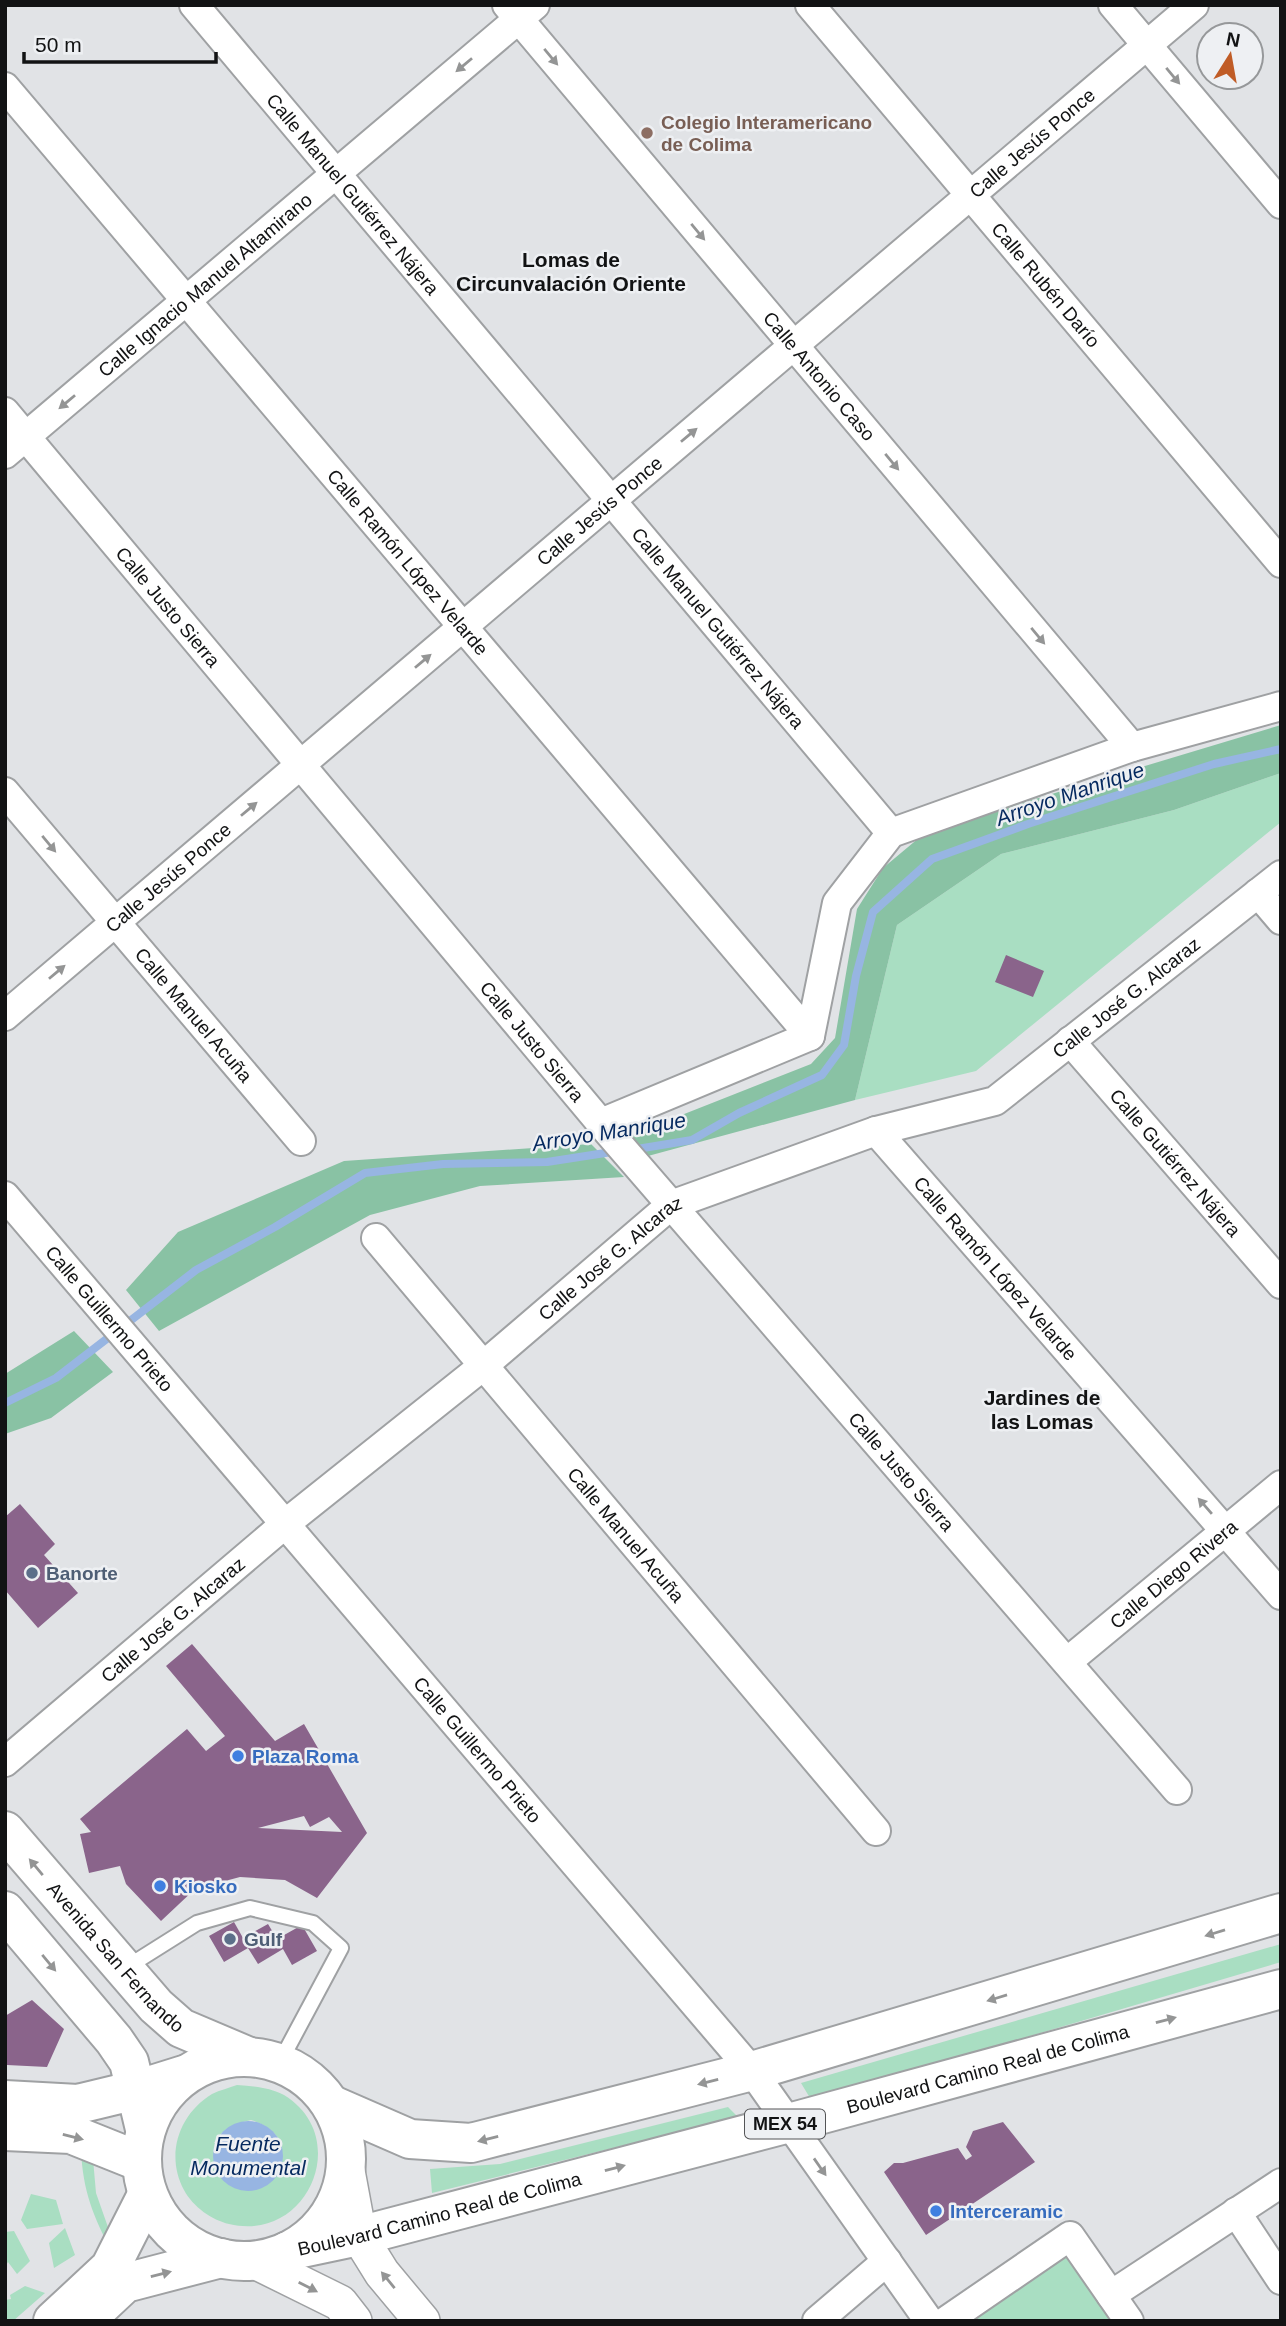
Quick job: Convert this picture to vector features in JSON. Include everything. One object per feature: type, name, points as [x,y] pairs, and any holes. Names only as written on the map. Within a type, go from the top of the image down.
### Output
[{"type":"main road","name":"Avenida San Fernando","points":[[5,1831],[156,2006],[181,2028],[263,2059]]},
{"type":"main road","points":[[5,1911],[114,2040],[129,2062],[136,2090],[145,2162],[164,2224],[190,2246],[255,2257],[316,2232],[337,2204],[347,2171],[345,2137],[332,2105],[310,2079],[263,2059],[214,2060],[184,2075],[136,2090],[78,2104],[5,2100]]},
{"type":"main road","points":[[332,2105],[410,2139],[471,2143],[752,2071],[1281,1913]]},
{"type":"main road","name":"Boulevard Camino Real de Colima","points":[[84,2321],[125,2283],[359,2236],[789,2123],[1281,1989]]},
{"type":"main road","points":[[53,2321],[110,2268],[145,2162],[160,2099],[184,2075]]},
{"type":"main road","points":[[5,2132],[71,2134],[145,2162]]},
{"type":"street","name":"Calle Manuel Gutiérrez Nájera","points":[[194,5],[891,833]]},
{"type":"street","name":"Calle Rubén Darío","points":[[810,5],[1281,563]]},
{"type":"street","points":[[1113,5],[1281,204]]},
{"type":"street","name":"Calle Jesús Ponce","points":[[5,1016],[1194,5]]},
{"type":"street","name":"Calle Ignacio Manuel Altamirano","points":[[15,446],[336,174],[521,10]]},
{"type":"street","name":"Calle Antonio Caso","points":[[521,10],[794,346],[1132,747]]},
{"type":"street","name":"Calle Ramón López Velarde","points":[[5,87],[810,1036]]},
{"type":"street","name":"Calle Justo Sierra","points":[[5,412],[15,446],[301,765],[605,1128],[1177,1790]]},
{"type":"street","points":[[605,1128],[810,1036],[837,903],[891,833],[1132,747],[1281,706]]},
{"type":"street","name":"Calle Manuel Acuña","points":[[5,792],[301,1141]]},
{"type":"street","name":"Calle José G. Alcaraz","points":[[5,1762],[285,1524],[483,1366],[663,1195],[876,1131],[995,1101],[1281,875]]},
{"type":"street","points":[[1258,893],[1281,920]]},
{"type":"street","name":"Calle Gutiérrez Nájera","points":[[1070,1041],[1281,1284]]},
{"type":"street","name":"Calle Ramón López Velarde","points":[[876,1131],[1281,1595]]},
{"type":"street","name":"Calle Guillermo Prieto","points":[[5,1196],[752,2071],[929,2321]]},
{"type":"street","name":"Calle Manuel Acuña","points":[[376,1238],[876,1830]]},
{"type":"street","name":"Calle Diego Rivera","points":[[1067,1662],[1281,1485]]},
{"type":"street","points":[[347,2171],[359,2236],[382,2273],[422,2321]]},
{"type":"street","points":[[1111,2295],[1281,2183]]},
{"type":"street","points":[[1236,2212],[1281,2280]]},
{"type":"street","points":[[946,2321],[1070,2236],[1129,2321]]},
{"type":"street","points":[[255,2257],[340,2303],[355,2321]]},
{"type":"street","points":[[817,2321],[887,2261]]},
{"type":"lane","points":[[123,1969],[197,1923],[250,1908],[313,1923],[341,1948],[263,2059]]},
{"type":"green space","points":[[1281,725],[1281,773],[1174,810],[1001,854],[897,925],[855,1100],[648,1156],[631,1135],[811,1064],[835,1038],[857,909],[883,868],[926,832]]},
{"type":"green space","points":[[1281,773],[1281,822],[976,1071],[855,1100],[897,925],[1001,854],[1174,810]]},
{"type":"green space","points":[[591,1144],[624,1177],[480,1186],[370,1215],[159,1331],[126,1290],[178,1232],[344,1161]]},
{"type":"green space","points":[[74,1331],[113,1372],[51,1418],[5,1434],[5,1374]]},
{"type":"green space","points":[[1281,1944],[1281,1962],[1010,2042],[810,2098],[801,2083]]},
{"type":"green space","points":[[237,2085],[261,2087],[284,2095],[305,2113],[316,2136],[318,2159],[312,2182],[299,2203],[281,2218],[257,2226],[229,2224],[204,2212],[192,2202],[184,2190],[176,2163],[178,2136],[191,2113],[212,2094]],"holes":[[[251,2120],[267,2127],[280,2140],[214,2143],[230,2127]]]},
{"type":"green space","points":[[728,2107],[738,2117],[432,2193],[430,2169],[500,2164]]},
{"type":"green space","points":[[81,2151],[93,2159],[96,2193],[109,2230],[112,2252],[90,2203]]},
{"type":"green space","points":[[31,2194],[56,2200],[63,2224],[27,2229],[21,2220]]},
{"type":"green space","points":[[65,2228],[75,2255],[54,2268],[49,2243]]},
{"type":"green space","points":[[14,2231],[30,2261],[17,2274],[8,2262],[5,2267],[5,2232]]},
{"type":"green space","points":[[1064,2252],[1111,2321],[964,2321]]},
{"type":"green space","points":[[25,2286],[45,2293],[13,2321],[5,2321],[5,2300],[11,2299],[10,2295]]},
{"type":"water","name":"Fuente Monumental","points":[[255,2121],[268,2127],[277,2136],[281,2142],[281,2170],[273,2181],[262,2189],[241,2191],[223,2181],[215,2170],[213,2149],[223,2131],[234,2123]]},
{"type":"building","points":[[1006,955],[1044,971],[1033,997],[995,982]]},
{"type":"building","name":"Banorte","points":[[20,1504],[55,1544],[44,1555],[78,1593],[38,1628],[5,1590],[5,1517]]},
{"type":"building","name":"Plaza Roma","points":[[192,1644],[275,1741],[304,1724],[367,1833],[317,1898],[285,1880],[240,1877],[195,1889],[161,1921],[126,1884],[120,1866],[89,1873],[80,1834],[91,1832],[80,1819],[187,1729],[206,1751],[225,1736],[166,1666]],"holes":[[[304,1816],[310,1827],[329,1817],[342,1832],[258,1828]]]},
{"type":"building","points":[[234,1922],[243,1938],[268,1924],[277,1939],[302,1925],[317,1951],[292,1965],[283,1949],[258,1964],[248,1948],[224,1962],[209,1936]]},
{"type":"building","points":[[32,2000],[64,2029],[47,2067],[7,2065],[5,2016]]},
{"type":"building","name":"Interceramic","points":[[1003,2122],[1035,2162],[926,2235],[884,2172],[894,2163],[958,2148],[966,2160],[972,2156],[966,2147],[973,2131]]},
{"type":"waterway","name":"Arroyo Manrique","points":[[631,1150],[692,1140],[739,1113],[822,1075],[844,1045],[856,976],[873,912],[932,859],[1028,824],[1214,764],[1281,749]]},
{"type":"waterway","name":"Arroyo Manrique","points":[[5,1403],[56,1378],[196,1270],[365,1173],[443,1164],[547,1162],[618,1151]]},
{"type":"place","name":"Colegio Interamericano de Colima","points":[[647,133]]},
{"type":"place","name":"Banorte","points":[[32,1573]]},
{"type":"place","name":"Plaza Roma","points":[[238,1756]]},
{"type":"place","name":"Kiosko","points":[[160,1886]]},
{"type":"place","name":"Gulf","points":[[230,1939]]},
{"type":"place","name":"Interceramic","points":[[936,2211]]},
{"type":"district","name":"Lomas de Circunvalación Oriente","points":[[571,272]]},
{"type":"district","name":"Jardines de las Lomas","points":[[1042,1410]]}]
